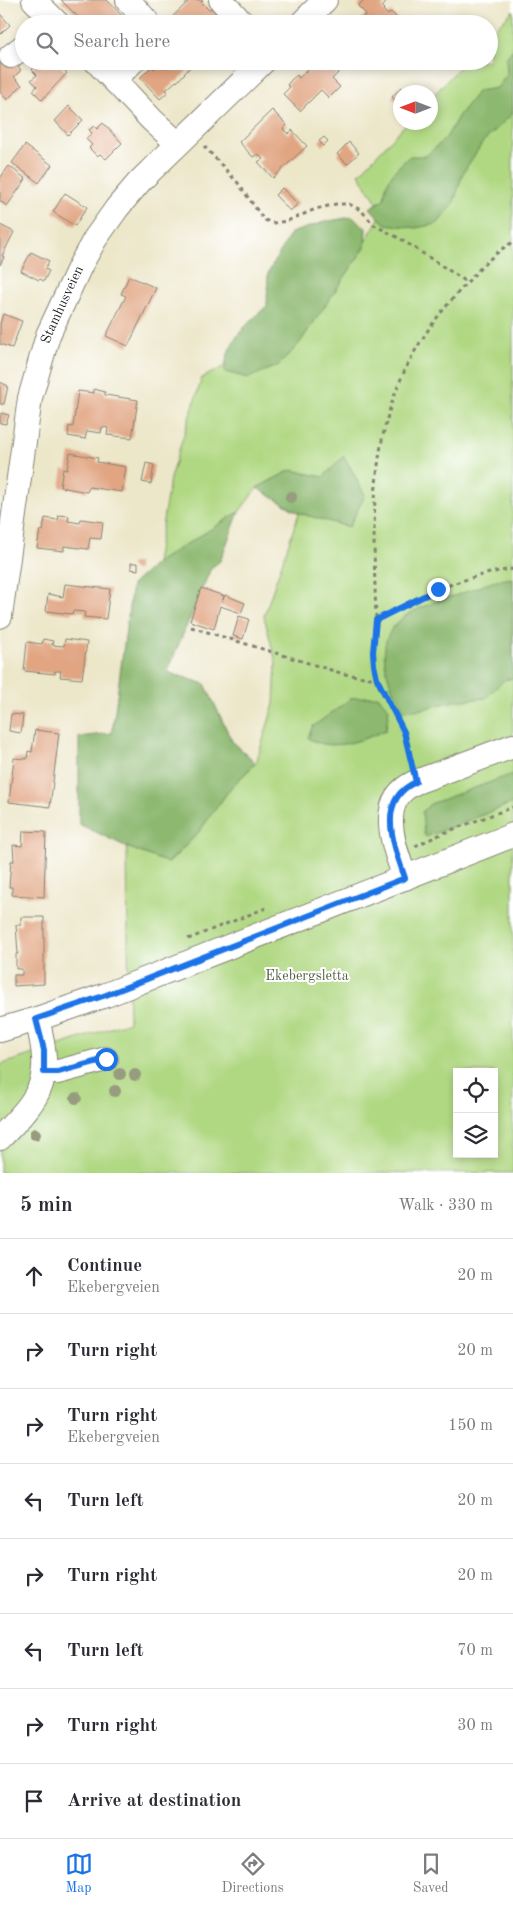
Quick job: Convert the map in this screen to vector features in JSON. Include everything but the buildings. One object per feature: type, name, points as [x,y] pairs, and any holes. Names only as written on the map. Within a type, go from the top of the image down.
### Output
[{"type":"street","points":[[34,0],[49,15]]},
{"type":"street","points":[[128,0],[141,15]]},
{"type":"street","points":[[221,0],[235,15]]},
{"type":"street","points":[[310,15],[325,0]]},
{"type":"street","points":[[105,70],[152,120],[183,138]]},
{"type":"street","points":[[114,80],[123,70]]},
{"type":"street","name":"Stamhusveien","points":[[0,616],[6,528],[30,398],[41,357],[56,316],[80,266],[105,226],[140,181],[255,70]]},
{"type":"street","points":[[405,878],[397,855],[390,818],[392,807],[402,790],[416,782],[513,746]]},
{"type":"street","points":[[0,1030],[106,995],[513,834]]},
{"type":"street","points":[[0,1138],[23,1114],[38,1092],[44,1072],[44,1050],[36,1019]]},
{"type":"street","points":[[44,1072],[58,1072],[106,1059]]},
{"type":"path","points":[[183,138],[238,183],[264,220],[274,222],[287,220],[316,208],[336,204],[350,204],[361,210],[374,225],[399,238],[467,282]]},
{"type":"path","points":[[416,782],[404,732],[377,679],[373,652],[376,620],[375,491],[383,434],[397,387],[414,350],[425,333],[467,282],[503,247],[513,242]]},
{"type":"path","points":[[376,620],[438,589],[513,569]]},
{"type":"path","points":[[191,627],[344,674],[377,679]]},
{"type":"path","points":[[397,855],[446,832],[513,807]]},
{"type":"green space","name":"Ekebergsletta","points":[[513,10],[513,1173],[0,1173],[0,1065],[129,1022],[127,847],[169,863],[198,833],[232,786],[256,763],[274,704],[276,663],[264,616],[299,513],[349,527],[323,477],[291,470],[257,488],[239,512],[156,563],[170,478],[202,378],[225,366],[251,362],[338,286],[383,212],[359,174],[400,130],[438,130],[438,90],[457,70],[498,70],[498,26]]},
{"type":"green space","points":[[513,49],[513,113],[483,142],[463,173],[453,205],[437,224],[416,228],[385,224],[370,208],[384,199],[386,186],[392,175],[410,156],[426,156],[446,138],[459,115],[478,91],[497,88],[507,74],[506,58]]},
{"type":"green space","points":[[352,217],[366,227],[365,247],[299,344],[279,365],[248,378],[225,372],[229,352],[238,334],[267,306],[268,273],[291,233],[324,222]]},
{"type":"green space","points":[[344,456],[365,495],[349,527],[299,513],[257,488],[291,470],[323,477]]},
{"type":"green space","points":[[239,512],[220,561],[211,568],[167,672],[205,684],[232,741],[256,763],[232,786],[198,833],[168,863],[127,847],[79,824],[79,737],[112,733],[132,585],[156,563]]},
{"type":"green space","points":[[513,578],[513,678],[504,680],[486,698],[454,701],[423,709],[403,711],[387,673],[385,660],[388,636],[395,625],[407,615],[424,606],[490,583]]},
{"type":"green space","points":[[378,696],[389,709],[386,730],[358,741],[337,745],[317,742],[308,738],[312,727],[352,698]]},
{"type":"green space","points":[[513,774],[513,803],[426,837],[424,834],[422,812],[430,804]]},
{"type":"route","points":[[106,1059],[58,1072],[44,1072],[44,1050],[36,1019],[106,995],[405,878],[395,849],[390,818],[392,807],[402,790],[416,782],[404,732],[377,679],[373,652],[376,620],[438,589]]}]
